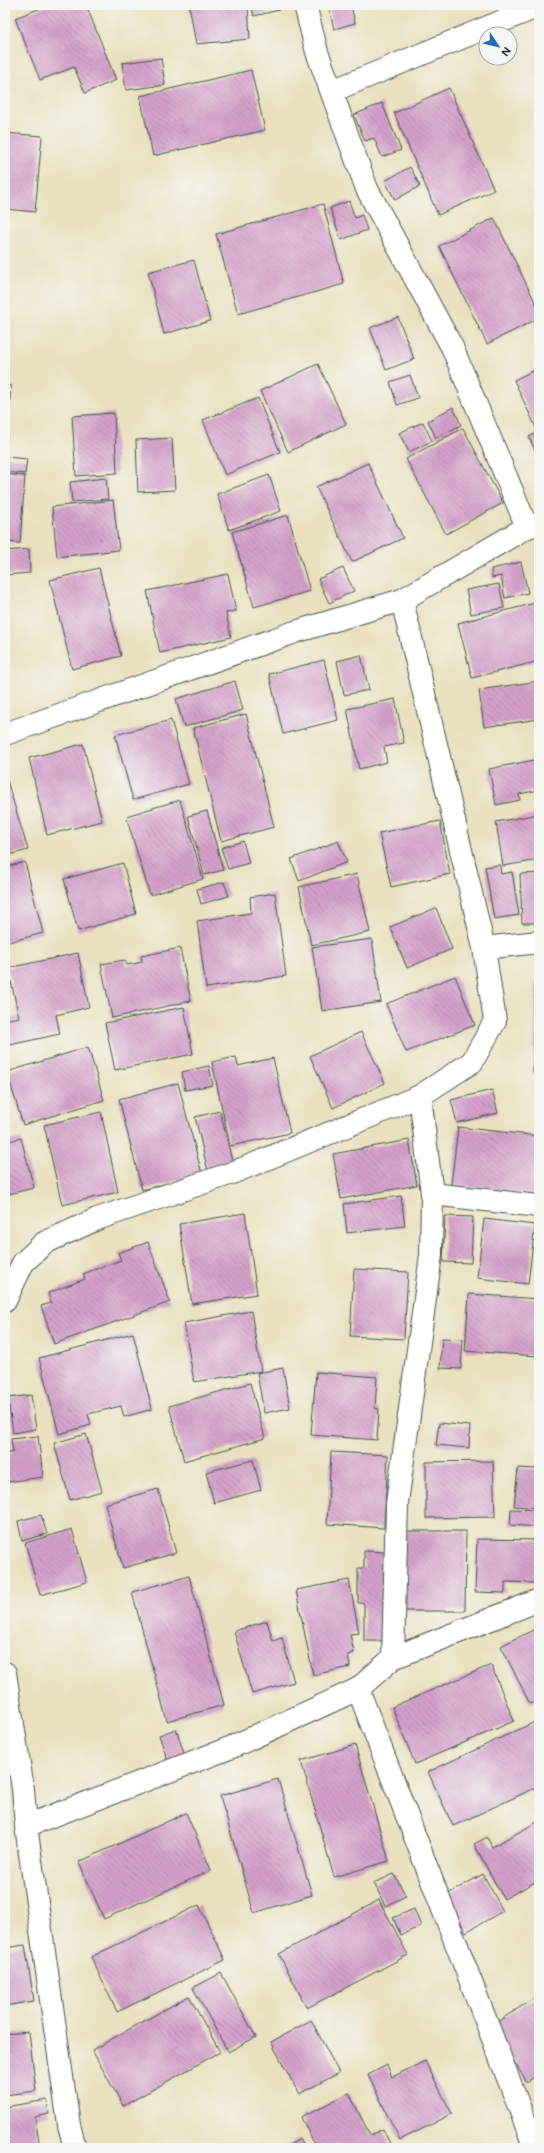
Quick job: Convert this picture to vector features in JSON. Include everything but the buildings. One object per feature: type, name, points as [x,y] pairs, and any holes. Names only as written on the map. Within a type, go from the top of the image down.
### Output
[{"type":"street","points":[[5,734],[295,632],[402,600],[533,526],[452,346],[367,190],[317,52],[305,5]]},
{"type":"street","points":[[332,91],[539,6]]},
{"type":"street","points":[[5,1301],[23,1263],[44,1243],[97,1219],[232,1173],[420,1096],[472,1062],[495,1021],[484,948],[402,600]]},
{"type":"street","points":[[484,948],[539,942]]},
{"type":"street","points":[[393,1658],[397,1503],[431,1255],[432,1194],[420,1096]]},
{"type":"street","points":[[432,1194],[539,1206]]},
{"type":"street","points":[[26,1826],[232,1747],[358,1689],[393,1658],[539,1600]]},
{"type":"street","points":[[5,1673],[14,1790],[26,1826],[69,2125],[75,2148]]},
{"type":"street","points":[[358,1689],[535,2148]]}]
